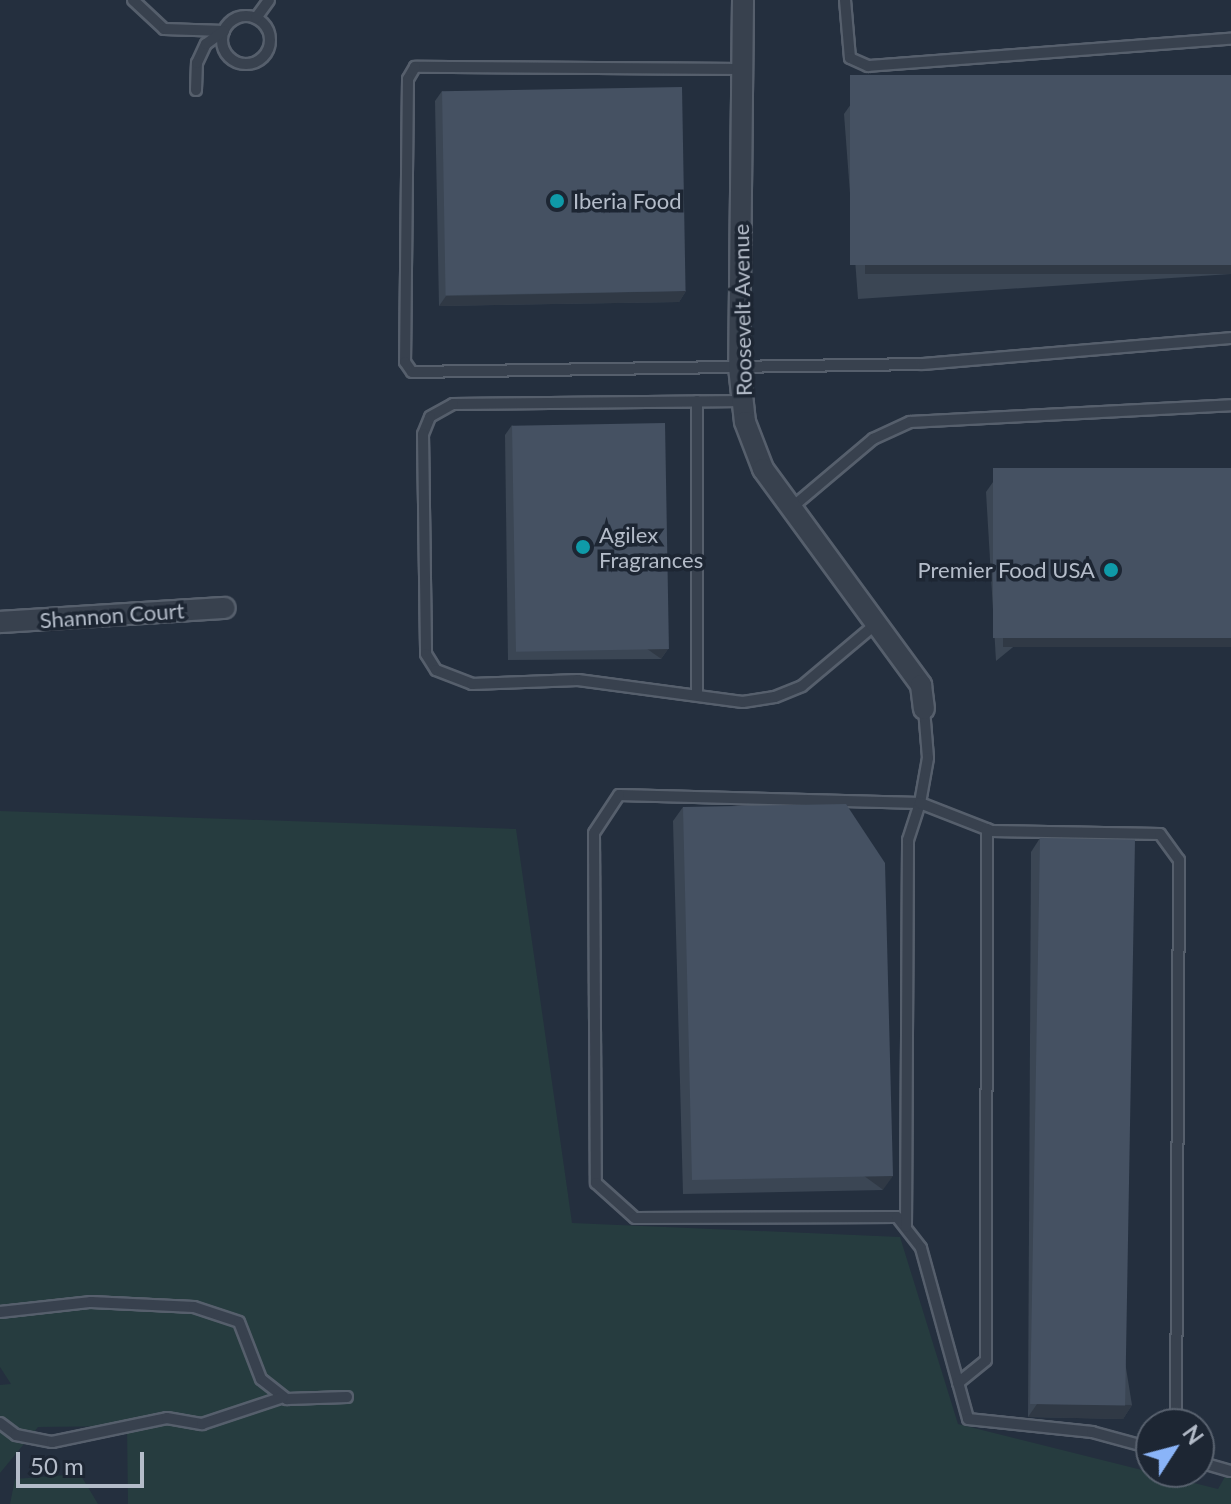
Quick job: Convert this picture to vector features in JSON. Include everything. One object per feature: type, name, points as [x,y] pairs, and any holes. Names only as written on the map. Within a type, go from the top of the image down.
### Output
[{"type":"street","name":"Roosevelt Avenue","points":[[743,0],[740,371],[745,422],[763,469],[921,685],[924,709]]},
{"type":"street","name":"Shannon Court","points":[[0,622],[225,608]]},
{"type":"lane","points":[[133,0],[164,29],[224,31]]},
{"type":"lane","points":[[196,90],[197,63],[206,44],[234,20],[256,18],[269,0]]},
{"type":"lane","points":[[845,0],[850,58],[868,66],[1231,39]]},
{"type":"lane","points":[[224,31],[227,54],[240,63],[255,62],[270,45],[267,29],[256,18]]},
{"type":"lane","points":[[742,69],[415,67],[408,79],[405,362],[412,372],[740,371],[922,364],[1231,338]]},
{"type":"lane","points":[[697,401],[697,695]]},
{"type":"lane","points":[[743,401],[453,404],[430,417],[423,434],[426,654],[436,670],[472,684],[578,680],[743,702],[775,697],[802,686],[876,624]]},
{"type":"lane","points":[[790,509],[873,439],[910,422],[1231,405]]},
{"type":"lane","points":[[906,1227],[908,840],[920,803],[928,758],[924,709]]},
{"type":"lane","points":[[1135,1444],[1092,1432],[968,1419],[921,1248],[897,1217],[635,1218],[596,1183],[594,833],[619,795],[920,803],[987,829],[1160,834],[1179,860],[1176,1408]]},
{"type":"lane","points":[[958,1383],[986,1360],[987,829]]},
{"type":"lane","points":[[0,1312],[139,1302],[227,1316],[244,1328],[261,1379],[283,1397]]},
{"type":"lane","points":[[0,1423],[16,1435],[52,1442],[167,1418],[202,1424],[283,1397],[347,1397]]},
{"type":"green space","points":[[0,811],[516,829],[572,1223],[900,1237],[958,1424],[1135,1468],[1135,1488],[1218,1489],[1231,1466],[1231,1504],[128,1504],[127,1426],[38,1427],[0,1473],[0,1385],[11,1384],[0,1367]]},
{"type":"green space","points":[[80,1474],[98,1504],[10,1504],[15,1479]]},
{"type":"building","points":[[850,75],[1231,75],[1231,265],[850,265]]},
{"type":"building","name":"Iberia Food","points":[[682,87],[686,291],[446,295],[442,91]]},
{"type":"building","name":"Agilex Fragrances","points":[[665,423],[669,649],[516,652],[512,426]]},
{"type":"building","name":"Premier Food USA","points":[[993,468],[1231,468],[1231,638],[993,638]]},
{"type":"building","points":[[846,804],[885,863],[893,1176],[692,1180],[683,807]]},
{"type":"building","points":[[1040,838],[1135,840],[1125,1406],[1030,1404]]},
{"type":"place","name":"Iberia Food","points":[[557,201]]},
{"type":"place","name":"Agilex Fragrances","points":[[583,547]]},
{"type":"place","name":"Premier Food USA","points":[[1111,570]]}]
